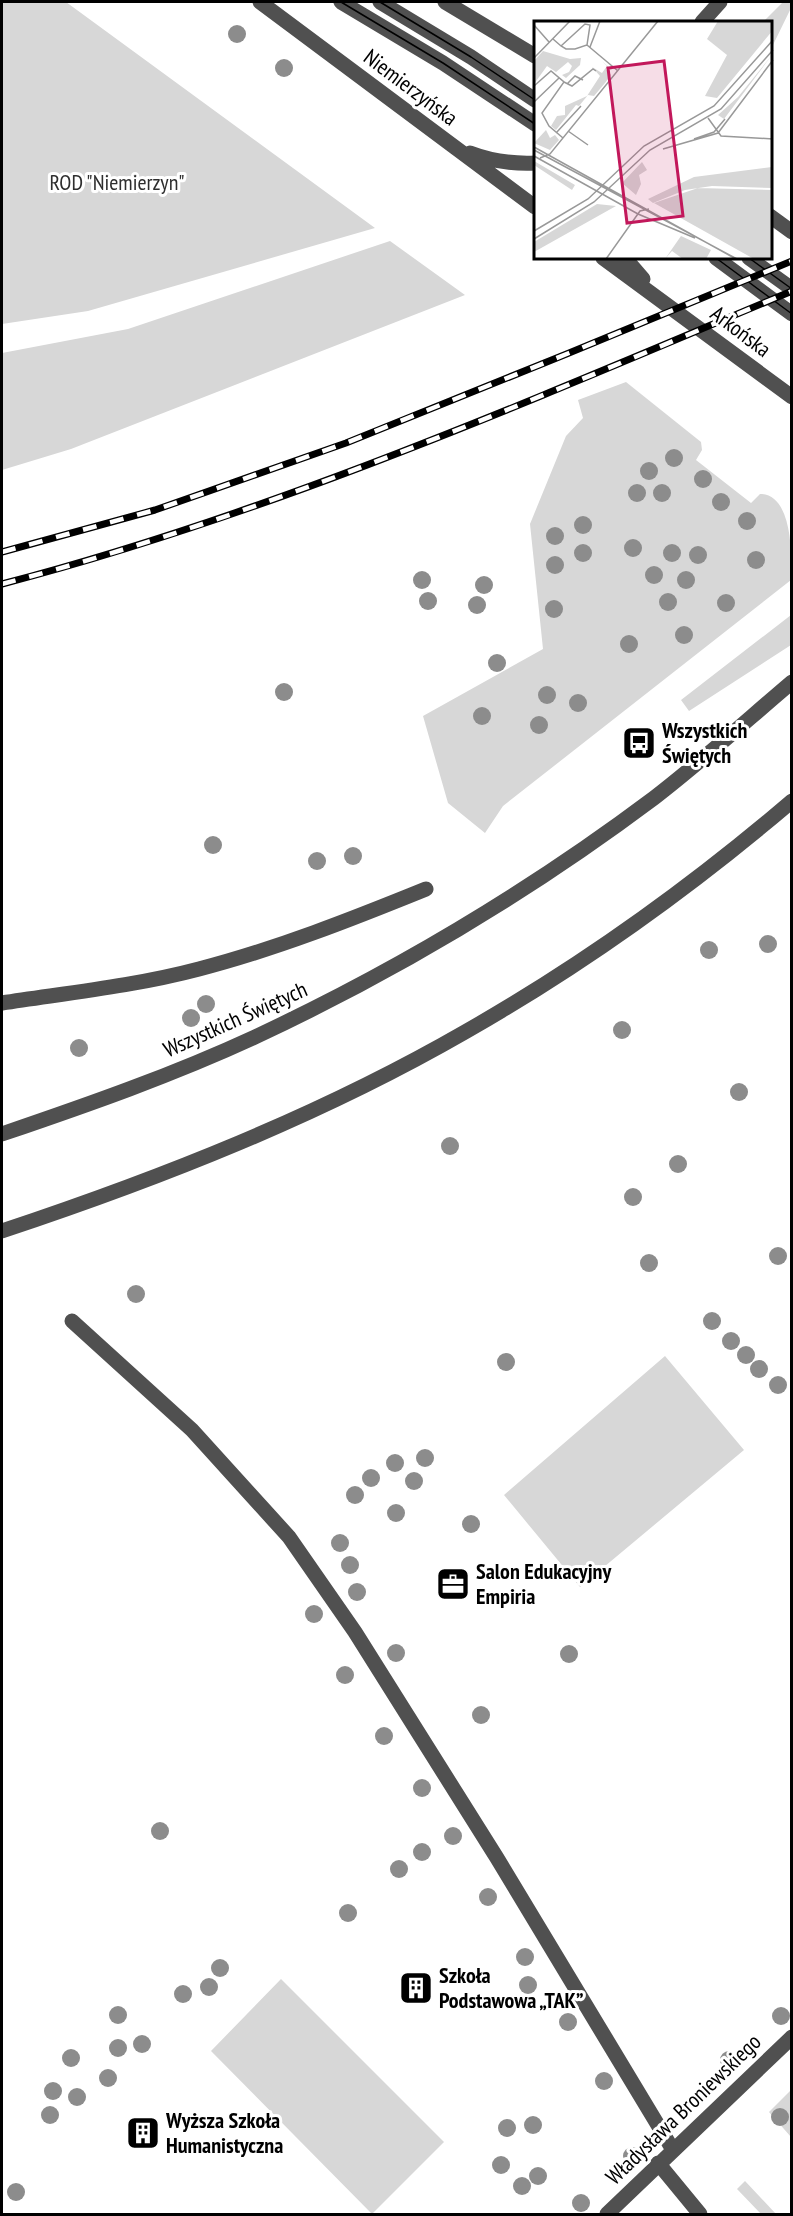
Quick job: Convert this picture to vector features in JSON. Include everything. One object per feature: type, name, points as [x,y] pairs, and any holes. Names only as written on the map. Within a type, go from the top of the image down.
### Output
[{"type":"street","name":"Niemierzyńska","points":[[260,2],[534,206]]},
{"type":"street","points":[[341,2],[443,63],[534,123]]},
{"type":"street","points":[[380,2],[463,52],[534,99]]},
{"type":"street","points":[[446,2],[534,55]]},
{"type":"street","points":[[703,21],[720,2]]},
{"type":"street","points":[[455,148],[488,159],[517,164],[534,163]]},
{"type":"street","points":[[772,217],[792,232]]},
{"type":"street","points":[[606,260],[663,301]]},
{"type":"street","points":[[627,260],[663,301]]},
{"type":"street","points":[[719,260],[792,314]]},
{"type":"street","points":[[752,260],[792,289]]},
{"type":"street","name":"Arkońska","points":[[663,301],[792,397]]},
{"type":"street","name":"Wszystkich Świętych","points":[[2,1134],[177,1070],[255,1037],[345,993],[430,946],[506,900],[655,797],[792,682]]},
{"type":"street","points":[[2,1231],[190,1163],[308,1113],[465,1032],[628,929],[694,882],[792,801]]},
{"type":"street","points":[[2,1003],[157,979],[199,969],[288,941],[426,889]]},
{"type":"street","points":[[72,1321],[192,1430],[289,1538],[356,1632],[497,1858],[672,2150]]},
{"type":"street","name":"Władysława Broniewskiego","points":[[607,2214],[792,2037]]},
{"type":"street","points":[[658,2163],[700,2214]]},
{"type":"green space","name":"ROD \"Niemierzyn\"","points":[[2,2],[66,2],[375,228],[88,311],[2,324]]},
{"type":"green space","points":[[783,2],[791,2],[791,8],[772,47],[772,21],[764,21]]},
{"type":"green space","points":[[390,241],[465,295],[71,449],[2,470],[2,353],[128,329]]},
{"type":"green space","points":[[626,382],[701,442],[702,450],[696,460],[751,503],[760,494],[771,497],[779,504],[788,528],[791,580],[503,806],[485,833],[448,803],[423,716],[543,649],[530,524],[566,436],[583,418],[578,400]]},
{"type":"green space","points":[[791,615],[791,645],[689,711],[681,700]]},
{"type":"green space","points":[[665,1356],[744,1450],[580,1587],[504,1495]]},
{"type":"green space","points":[[281,1979],[444,2142],[372,2214],[211,2051]]},
{"type":"green space","points":[[791,2090],[791,2137],[769,2112]]},
{"type":"green space","points":[[745,2181],[776,2214],[761,2214],[737,2189]]},
{"type":"tram line","points":[[341,2],[443,63],[534,123]]},
{"type":"tram line","points":[[380,2],[471,57],[534,99]]},
{"type":"tram line","points":[[719,260],[792,314]]},
{"type":"tram line","points":[[752,260],[792,289]]},
{"type":"railway","points":[[2,552],[155,510],[346,443],[792,261]]},
{"type":"railway","points":[[2,584],[204,524],[303,489],[500,413],[792,291]]},
{"type":"place","name":"Wszystkich Świętych","points":[[639,743]]},
{"type":"place","name":"Salon Edukacyjny Empiria","points":[[453,1584]]},
{"type":"place","name":"Szkoła Podstawowa „TAK”","points":[[416,1988]]},
{"type":"place","name":"Wyższa Szkoła Humanistyczna","points":[[143,2133]]}]
